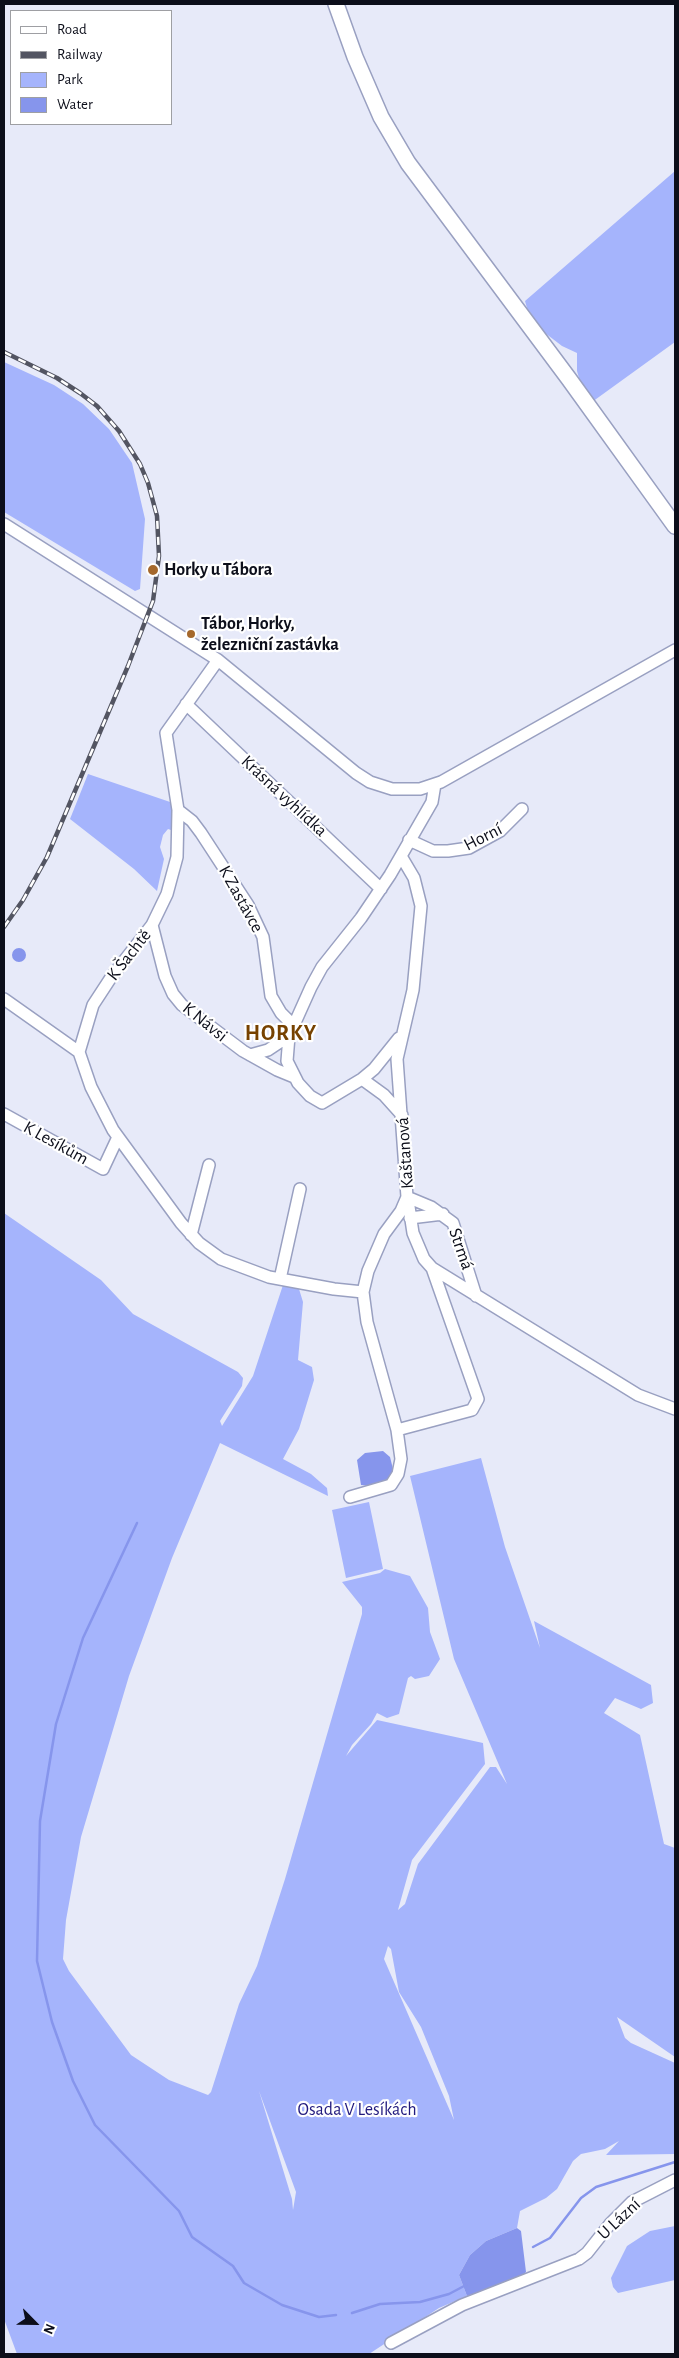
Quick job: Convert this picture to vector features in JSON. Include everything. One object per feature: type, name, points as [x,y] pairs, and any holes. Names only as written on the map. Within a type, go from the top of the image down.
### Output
[{"type":"main road","points":[[336,4],[355,57],[378,111],[408,163],[569,379],[675,526]]},
{"type":"street","points":[[4,524],[218,660],[331,754],[370,782],[383,788],[402,790],[435,784],[675,650]]},
{"type":"street","name":"K Šachtě","points":[[80,1052],[93,1005],[110,979],[152,925],[164,903],[174,873],[178,847],[178,810],[166,733],[218,660]]},
{"type":"street","name":"Krásná vyhlídka","points":[[186,704],[381,888]]},
{"type":"street","points":[[250,1055],[268,1050],[292,1031],[322,967],[362,918],[401,856],[432,802],[435,784]]},
{"type":"street","name":"Horní","points":[[409,840],[434,851],[448,852],[469,848],[500,831],[522,809]]},
{"type":"street","name":"K Zastávce","points":[[178,810],[192,821],[201,833],[248,905],[263,937],[272,996],[277,1008],[292,1031]]},
{"type":"street","name":"Kaštanová","points":[[350,1497],[381,1489],[394,1482],[401,1459],[397,1430],[367,1322],[363,1292],[368,1271],[384,1234],[401,1211],[407,1197],[397,1059],[413,990],[421,906],[414,878],[401,856]]},
{"type":"street","name":"K Návsi","points":[[152,925],[165,976],[177,1000],[225,1039],[277,1070],[294,1077]]},
{"type":"street","points":[[4,999],[80,1052],[96,1097],[118,1137],[191,1235],[221,1259],[241,1268],[280,1279],[363,1292]]},
{"type":"street","name":"K Návsi","points":[[292,1031],[288,1061],[294,1077],[310,1096],[319,1103],[329,1100],[362,1080],[379,1065],[402,1033]]},
{"type":"street","points":[[362,1080],[380,1091],[402,1115]]},
{"type":"street","name":"K Lesíkům","points":[[4,1114],[103,1169],[118,1137]]},
{"type":"street","points":[[191,1235],[209,1165]]},
{"type":"street","points":[[280,1279],[300,1189]]},
{"type":"street","points":[[397,1430],[472,1410],[478,1399],[432,1268],[419,1249],[410,1218],[407,1197]]},
{"type":"street","name":"Strmá","points":[[407,1197],[442,1214],[453,1223],[476,1296]]},
{"type":"street","points":[[410,1218],[442,1214]]},
{"type":"street","points":[[432,1268],[638,1395],[675,1409]]},
{"type":"street","name":"U Lázní","points":[[391,2343],[462,2304],[579,2259],[632,2202],[675,2180]]},
{"type":"green space","points":[[675,171],[675,342],[592,402],[581,385],[577,371],[577,353],[562,346],[545,333],[527,308],[525,301]]},
{"type":"green space","points":[[4,362],[54,385],[83,404],[109,429],[132,463],[145,519],[140,589],[135,591],[4,512]]},
{"type":"green space","points":[[88,774],[173,803],[174,831],[168,829],[163,835],[160,847],[164,859],[157,891],[134,869],[70,819]]},
{"type":"green space","name":"Osada V Lesíkách","points":[[4,1213],[101,1280],[133,1314],[238,1372],[243,1378],[242,1386],[220,1421],[222,1426],[253,1376],[283,1285],[299,1289],[303,1302],[298,1360],[312,1367],[314,1380],[299,1429],[283,1459],[311,1474],[327,1488],[328,1496],[220,1443],[172,1558],[129,1676],[81,1837],[66,1920],[63,1959],[69,1971],[131,2055],[169,2080],[208,2095],[211,2092],[239,2004],[257,1966],[285,1879],[362,1614],[362,1607],[342,1582],[380,1573],[385,1569],[410,1576],[428,1608],[430,1632],[440,1659],[429,1676],[415,1679],[411,1676],[408,1678],[399,1714],[387,1718],[377,1713],[371,1724],[352,1745],[346,1756],[377,1720],[483,1743],[485,1764],[412,1860],[398,1910],[405,1904],[418,1864],[490,1767],[496,1767],[507,1784],[454,1659],[410,1476],[481,1458],[505,1547],[540,1648],[534,1621],[651,1685],[653,1703],[641,1709],[615,1698],[604,1713],[640,1735],[664,1844],[675,1848],[675,2057],[617,2017],[625,2038],[631,2043],[675,2063],[675,2154],[606,2155],[619,2141],[605,2149],[581,2154],[573,2161],[557,2189],[546,2198],[520,2211],[517,2228],[486,2241],[470,2255],[459,2275],[467,2296],[439,2308],[369,2354],[17,2354],[4,2319]],"holes":[[[388,1946],[391,1949],[399,1992],[421,2027],[449,2096],[454,2120],[384,1959]],[[259,2091],[296,2192],[293,2210],[292,2199]]]},
{"type":"green space","points":[[369,1502],[383,1569],[346,1578],[332,1510]]},
{"type":"green space","points":[[675,2226],[675,2280],[618,2293],[613,2287],[611,2278],[627,2246],[650,2231]]},
{"type":"water","points":[[19,948],[24,950],[26,955],[24,960],[19,962],[14,960],[12,955],[14,950]]},
{"type":"water","points":[[383,1451],[390,1457],[394,1473],[381,1487],[361,1485],[357,1460],[365,1453]]},
{"type":"water","points":[[517,2228],[521,2231],[526,2272],[521,2277],[467,2296],[459,2275],[470,2255],[486,2241]]},
{"type":"waterway","points":[[137,1523],[83,1638],[56,1724],[40,1821],[37,1961],[52,2022],[73,2081],[95,2125],[179,2211],[192,2237],[233,2266],[244,2283],[282,2305],[319,2317],[336,2315]]},
{"type":"waterway","points":[[533,2247],[550,2238],[581,2198],[596,2187],[675,2162]]},
{"type":"waterway","points":[[352,2313],[380,2304],[420,2302],[449,2294],[466,2285]]},
{"type":"railway","points":[[4,352],[57,378],[80,393],[97,406],[119,431],[140,464],[148,483],[157,516],[159,556],[153,601],[128,666],[47,857],[23,900],[4,927]]},
{"type":"place","name":"Horky u Tábora","points":[[153,570]]},
{"type":"place","name":"Tábor, Horky, železniční zastávka","points":[[191,634]]},
{"type":"district","name":"HORKY","points":[[281,1033]]}]
